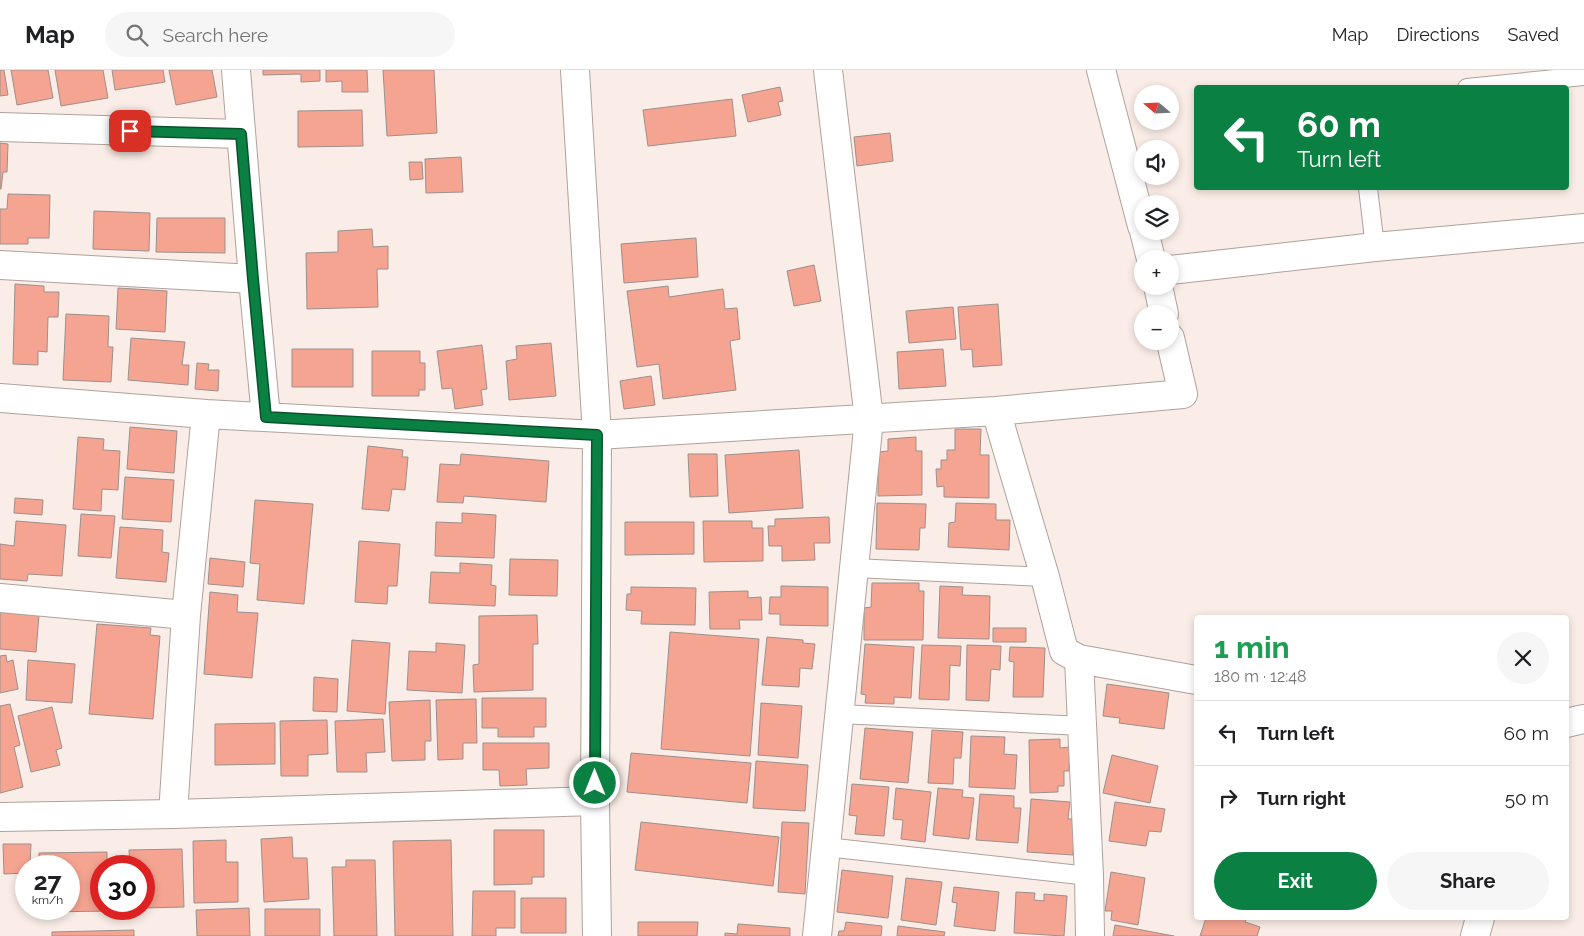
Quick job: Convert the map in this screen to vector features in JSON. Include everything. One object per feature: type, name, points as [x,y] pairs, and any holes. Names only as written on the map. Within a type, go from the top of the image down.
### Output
[{"type":"street","points":[[236,70],[266,417]]},
{"type":"street","points":[[574,70],[597,435],[595,802],[598,936]]},
{"type":"street","points":[[817,936],[869,418],[828,70]]},
{"type":"street","points":[[1101,70],[1134,196]]},
{"type":"street","points":[[0,127],[241,134]]},
{"type":"street","points":[[1179,269],[1375,247],[1584,228]]},
{"type":"street","points":[[0,265],[253,279]]},
{"type":"street","points":[[0,398],[206,414],[597,435],[996,411],[1183,394],[1173,350]]},
{"type":"street","points":[[996,411],[1045,577],[1064,651],[1079,659],[1194,680]]},
{"type":"street","points":[[173,814],[186,615],[206,414]]},
{"type":"street","points":[[0,598],[186,615]]},
{"type":"street","points":[[1079,659],[1090,936]]},
{"type":"street","points":[[1569,722],[1584,719]]},
{"type":"street","points":[[0,817],[595,802]]},
{"type":"street","points":[[1475,936],[1479,920]]},
{"type":"lane","points":[[1496,85],[1584,76]]},
{"type":"lane","points":[[1368,190],[1375,247]]},
{"type":"lane","points":[[854,568],[1045,577]]},
{"type":"lane","points":[[840,714],[1082,726]]},
{"type":"lane","points":[[826,847],[1089,876]]},
{"type":"building","points":[[0,70],[4,70],[8,95],[0,96]]},
{"type":"building","points":[[11,70],[48,70],[53,98],[17,105]]},
{"type":"building","points":[[55,70],[103,70],[108,98],[61,106]]},
{"type":"building","points":[[112,70],[163,70],[165,82],[115,90]]},
{"type":"building","points":[[169,70],[212,70],[217,97],[176,105]]},
{"type":"building","points":[[263,70],[320,70],[320,81],[301,82],[301,74],[263,75]]},
{"type":"building","points":[[326,70],[367,70],[368,92],[342,92],[342,81],[326,82]]},
{"type":"building","points":[[383,70],[434,70],[437,133],[387,136]]},
{"type":"building","points":[[780,87],[783,101],[778,102],[781,115],[748,122],[742,95]]},
{"type":"building","points":[[732,99],[736,136],[648,146],[643,110]]},
{"type":"building","points":[[362,110],[363,146],[298,147],[298,111]]},
{"type":"building","points":[[890,133],[893,161],[857,166],[854,137]]},
{"type":"building","points":[[0,143],[8,144],[7,172],[3,172],[1,189],[0,189]]},
{"type":"building","points":[[461,157],[463,192],[426,193],[425,159]]},
{"type":"building","points":[[409,162],[422,162],[423,179],[410,180]]},
{"type":"building","points":[[8,194],[50,195],[49,238],[28,238],[28,244],[0,244],[0,209],[7,209]]},
{"type":"building","points":[[94,211],[150,213],[149,251],[93,249]]},
{"type":"building","points":[[157,218],[225,218],[225,253],[156,252]]},
{"type":"building","points":[[372,229],[373,247],[388,246],[388,269],[377,269],[378,307],[307,309],[306,253],[338,252],[338,231]]},
{"type":"building","points":[[696,238],[698,277],[624,283],[621,244]]},
{"type":"building","points":[[814,265],[821,301],[794,306],[787,271]]},
{"type":"building","points":[[15,284],[44,286],[44,292],[59,292],[58,317],[48,317],[47,352],[38,351],[38,365],[13,364]]},
{"type":"building","points":[[668,286],[669,297],[723,289],[725,309],[737,308],[740,339],[730,341],[736,390],[663,399],[659,364],[637,367],[627,291]]},
{"type":"building","points":[[118,288],[167,291],[165,332],[116,329]]},
{"type":"building","points":[[998,304],[1002,365],[973,367],[972,349],[961,350],[958,307]]},
{"type":"building","points":[[953,307],[956,339],[909,343],[906,311]]},
{"type":"building","points":[[66,314],[109,316],[108,347],[113,347],[111,382],[63,380]]},
{"type":"building","points":[[131,338],[185,342],[182,365],[189,365],[188,385],[128,380]]},
{"type":"building","points":[[551,343],[556,396],[509,400],[506,361],[517,359],[516,346]]},
{"type":"building","points":[[482,345],[487,389],[481,390],[483,405],[455,409],[452,388],[442,389],[437,351]]},
{"type":"building","points":[[292,349],[353,349],[353,387],[292,387]]},
{"type":"building","points":[[943,349],[946,386],[899,389],[897,352]]},
{"type":"building","points":[[372,351],[420,351],[420,363],[425,363],[425,390],[419,390],[419,396],[372,396]]},
{"type":"building","points":[[197,363],[209,364],[208,370],[219,370],[218,391],[195,389]]},
{"type":"building","points":[[651,376],[655,405],[624,409],[620,381]]},
{"type":"building","points":[[130,427],[177,431],[174,473],[127,469]]},
{"type":"building","points":[[955,429],[981,429],[980,455],[989,455],[989,498],[944,497],[944,486],[937,487],[936,469],[941,469],[941,460],[947,460],[947,450],[955,450]]},
{"type":"building","points":[[78,437],[104,439],[103,450],[120,451],[118,490],[102,489],[101,511],[73,509]]},
{"type":"building","points":[[916,437],[916,451],[922,451],[922,495],[878,496],[878,452],[888,451],[888,439]]},
{"type":"building","points":[[368,446],[403,450],[402,457],[408,457],[405,490],[392,489],[389,511],[362,509]]},
{"type":"building","points":[[799,450],[803,508],[729,513],[725,455]]},
{"type":"building","points":[[461,454],[549,461],[546,502],[464,496],[463,503],[437,502],[440,464],[460,465]]},
{"type":"building","points":[[688,454],[717,454],[718,496],[690,497]]},
{"type":"building","points":[[125,477],[174,480],[171,522],[122,519]]},
{"type":"building","points":[[15,498],[43,500],[42,515],[14,513]]},
{"type":"building","points":[[255,500],[313,504],[304,604],[257,600],[260,564],[250,563]]},
{"type":"building","points":[[877,503],[926,504],[925,528],[920,528],[919,550],[876,549]]},
{"type":"building","points":[[956,503],[996,504],[996,520],[1010,520],[1009,550],[948,547],[949,523],[955,522]]},
{"type":"building","points":[[462,513],[496,515],[494,558],[435,556],[436,522],[462,523]]},
{"type":"building","points":[[81,514],[115,516],[111,558],[78,556]]},
{"type":"building","points":[[829,517],[830,543],[814,543],[815,560],[782,561],[782,546],[769,546],[768,526],[775,526],[775,519]]},
{"type":"building","points":[[16,521],[66,525],[62,576],[28,574],[27,581],[0,579],[0,544],[14,546]]},
{"type":"building","points":[[703,521],[752,521],[752,528],[763,528],[763,561],[704,562]]},
{"type":"building","points":[[625,522],[694,522],[694,554],[625,555]]},
{"type":"building","points":[[120,527],[163,530],[162,552],[169,553],[166,582],[116,578]]},
{"type":"building","points":[[359,541],[400,544],[397,586],[388,586],[387,604],[355,602]]},
{"type":"building","points":[[210,558],[245,562],[243,587],[208,584]]},
{"type":"building","points":[[510,559],[558,560],[557,596],[509,595]]},
{"type":"building","points":[[460,563],[492,565],[491,585],[496,586],[495,606],[429,603],[431,572],[460,573]]},
{"type":"building","points":[[872,583],[919,583],[919,591],[924,591],[923,640],[864,640],[864,608],[871,607]]},
{"type":"building","points":[[781,586],[828,587],[828,626],[780,625],[780,614],[769,614],[770,597],[781,597]]},
{"type":"building","points":[[940,586],[963,587],[962,595],[990,596],[989,639],[938,638]]},
{"type":"building","points":[[631,587],[696,588],[695,625],[641,624],[642,611],[626,610],[627,594],[631,594]]},
{"type":"building","points":[[748,591],[748,598],[761,597],[762,620],[739,620],[740,629],[710,629],[709,592]]},
{"type":"building","points":[[210,592],[238,595],[237,612],[258,613],[252,678],[204,674]]},
{"type":"building","points":[[0,612],[39,615],[36,652],[0,649]]},
{"type":"building","points":[[537,615],[538,644],[533,644],[533,690],[474,692],[473,665],[479,664],[479,616]]},
{"type":"building","points":[[97,624],[151,628],[150,635],[160,636],[153,719],[89,714]]},
{"type":"building","points":[[993,628],[1026,628],[1026,642],[993,642]]},
{"type":"building","points":[[670,632],[759,639],[750,756],[661,749]]},
{"type":"building","points":[[767,637],[803,640],[803,643],[815,644],[812,669],[800,668],[799,687],[762,685]]},
{"type":"building","points":[[352,640],[390,643],[385,714],[347,711]]},
{"type":"building","points":[[436,643],[465,645],[462,693],[407,690],[409,651],[436,652]]},
{"type":"building","points":[[865,644],[914,647],[911,698],[894,697],[894,704],[865,703],[866,695],[861,694]]},
{"type":"building","points":[[922,645],[961,646],[960,666],[950,665],[949,700],[919,699]]},
{"type":"building","points":[[967,645],[1001,646],[1000,670],[991,669],[989,701],[966,700]]},
{"type":"building","points":[[1010,647],[1045,648],[1043,697],[1013,697],[1014,662],[1009,661]]},
{"type":"building","points":[[6,655],[7,662],[13,660],[18,689],[0,693],[0,656]]},
{"type":"building","points":[[28,660],[75,664],[72,703],[26,700]]},
{"type":"building","points":[[314,677],[338,679],[337,712],[313,711]]},
{"type":"building","points":[[1107,684],[1169,693],[1164,729],[1119,723],[1120,718],[1103,716]]},
{"type":"building","points":[[482,698],[546,698],[546,727],[534,727],[534,737],[498,737],[498,728],[482,728]]},
{"type":"building","points":[[476,699],[477,743],[463,743],[463,759],[438,760],[436,700]]},
{"type":"building","points":[[430,700],[431,741],[425,741],[425,760],[392,761],[389,702]]},
{"type":"building","points":[[761,703],[802,706],[798,758],[758,755]]},
{"type":"building","points":[[10,704],[20,745],[14,747],[23,787],[0,793],[0,706]]},
{"type":"building","points":[[52,707],[62,748],[56,750],[60,765],[31,772],[18,716]]},
{"type":"building","points":[[383,719],[385,752],[366,753],[367,772],[337,772],[335,721]]},
{"type":"building","points":[[327,720],[328,754],[308,755],[308,776],[281,776],[280,721]]},
{"type":"building","points":[[275,723],[275,764],[215,765],[215,724]]},
{"type":"building","points":[[865,728],[913,732],[908,783],[860,779]]},
{"type":"building","points":[[932,730],[963,732],[961,758],[954,758],[953,784],[928,783]]},
{"type":"building","points":[[971,736],[1005,737],[1004,754],[1017,755],[1015,789],[969,787]]},
{"type":"building","points":[[1060,739],[1060,748],[1070,747],[1069,771],[1064,771],[1064,786],[1058,786],[1058,792],[1030,793],[1029,740]]},
{"type":"building","points":[[483,743],[549,743],[549,768],[526,769],[527,785],[500,786],[499,770],[483,770]]},
{"type":"building","points":[[631,753],[751,763],[747,803],[627,792]]},
{"type":"building","points":[[1112,755],[1158,766],[1150,803],[1103,793]]},
{"type":"building","points":[[756,761],[808,765],[805,811],[753,808]]},
{"type":"building","points":[[852,784],[889,787],[884,836],[855,834],[857,816],[849,815]]},
{"type":"building","points":[[896,788],[931,792],[925,842],[901,839],[903,820],[893,819]]},
{"type":"building","points":[[938,788],[963,790],[962,797],[974,798],[969,839],[933,835]]},
{"type":"building","points":[[980,794],[1014,796],[1014,808],[1021,808],[1018,843],[976,840]]},
{"type":"building","points":[[1031,799],[1070,802],[1068,819],[1075,819],[1073,855],[1027,852]]},
{"type":"building","points":[[1115,802],[1165,809],[1161,832],[1149,831],[1146,846],[1109,841]]},
{"type":"building","points":[[641,822],[779,837],[773,886],[635,870]]},
{"type":"building","points":[[782,822],[809,823],[805,894],[778,892]]},
{"type":"building","points":[[494,830],[544,830],[544,877],[532,877],[532,884],[494,885]]},
{"type":"building","points":[[292,837],[293,858],[307,858],[309,899],[264,902],[261,839]]},
{"type":"building","points":[[226,840],[226,862],[238,862],[238,902],[194,903],[193,841]]},
{"type":"building","points":[[451,840],[453,936],[395,936],[393,841]]},
{"type":"building","points":[[3,844],[31,844],[30,855],[15,855],[15,874],[4,874]]},
{"type":"building","points":[[182,849],[184,907],[155,908],[155,855],[129,855],[129,850]]},
{"type":"building","points":[[107,852],[107,855],[90,855],[90,911],[80,911],[80,855],[39,855],[39,853]]},
{"type":"building","points":[[346,860],[375,860],[377,936],[334,936],[332,867],[346,867]]},
{"type":"building","points":[[842,870],[893,876],[888,918],[837,912]]},
{"type":"building","points":[[1111,872],[1145,878],[1138,925],[1111,920],[1112,911],[1105,911]]},
{"type":"building","points":[[906,878],[942,882],[936,925],[901,920]]},
{"type":"building","points":[[954,887],[999,892],[995,931],[954,926],[957,903],[952,902]]},
{"type":"building","points":[[473,891],[515,891],[515,928],[496,928],[496,936],[472,936]]},
{"type":"building","points":[[1016,892],[1035,893],[1034,900],[1044,901],[1044,894],[1067,896],[1064,936],[1014,933]]},
{"type":"building","points":[[521,898],[566,898],[566,933],[521,933]]},
{"type":"building","points":[[249,908],[250,936],[197,936],[196,910]]},
{"type":"building","points":[[265,909],[320,909],[320,936],[265,936]]},
{"type":"building","points":[[1205,920],[1246,920],[1245,922],[1260,927],[1257,936],[1200,936]]},
{"type":"building","points":[[638,922],[698,922],[697,936],[638,936]]},
{"type":"building","points":[[846,922],[882,926],[881,936],[838,936],[839,931],[844,931]]},
{"type":"building","points":[[738,924],[790,928],[790,936],[725,936],[725,933],[737,934]]},
{"type":"building","points":[[1115,925],[1174,936],[1113,936]]},
{"type":"building","points":[[898,926],[945,932],[944,936],[897,936]]},
{"type":"building","points":[[134,930],[134,936],[52,936],[52,932]]},
{"type":"route","points":[[130,131],[241,134],[266,417],[597,435],[595,783]]}]
